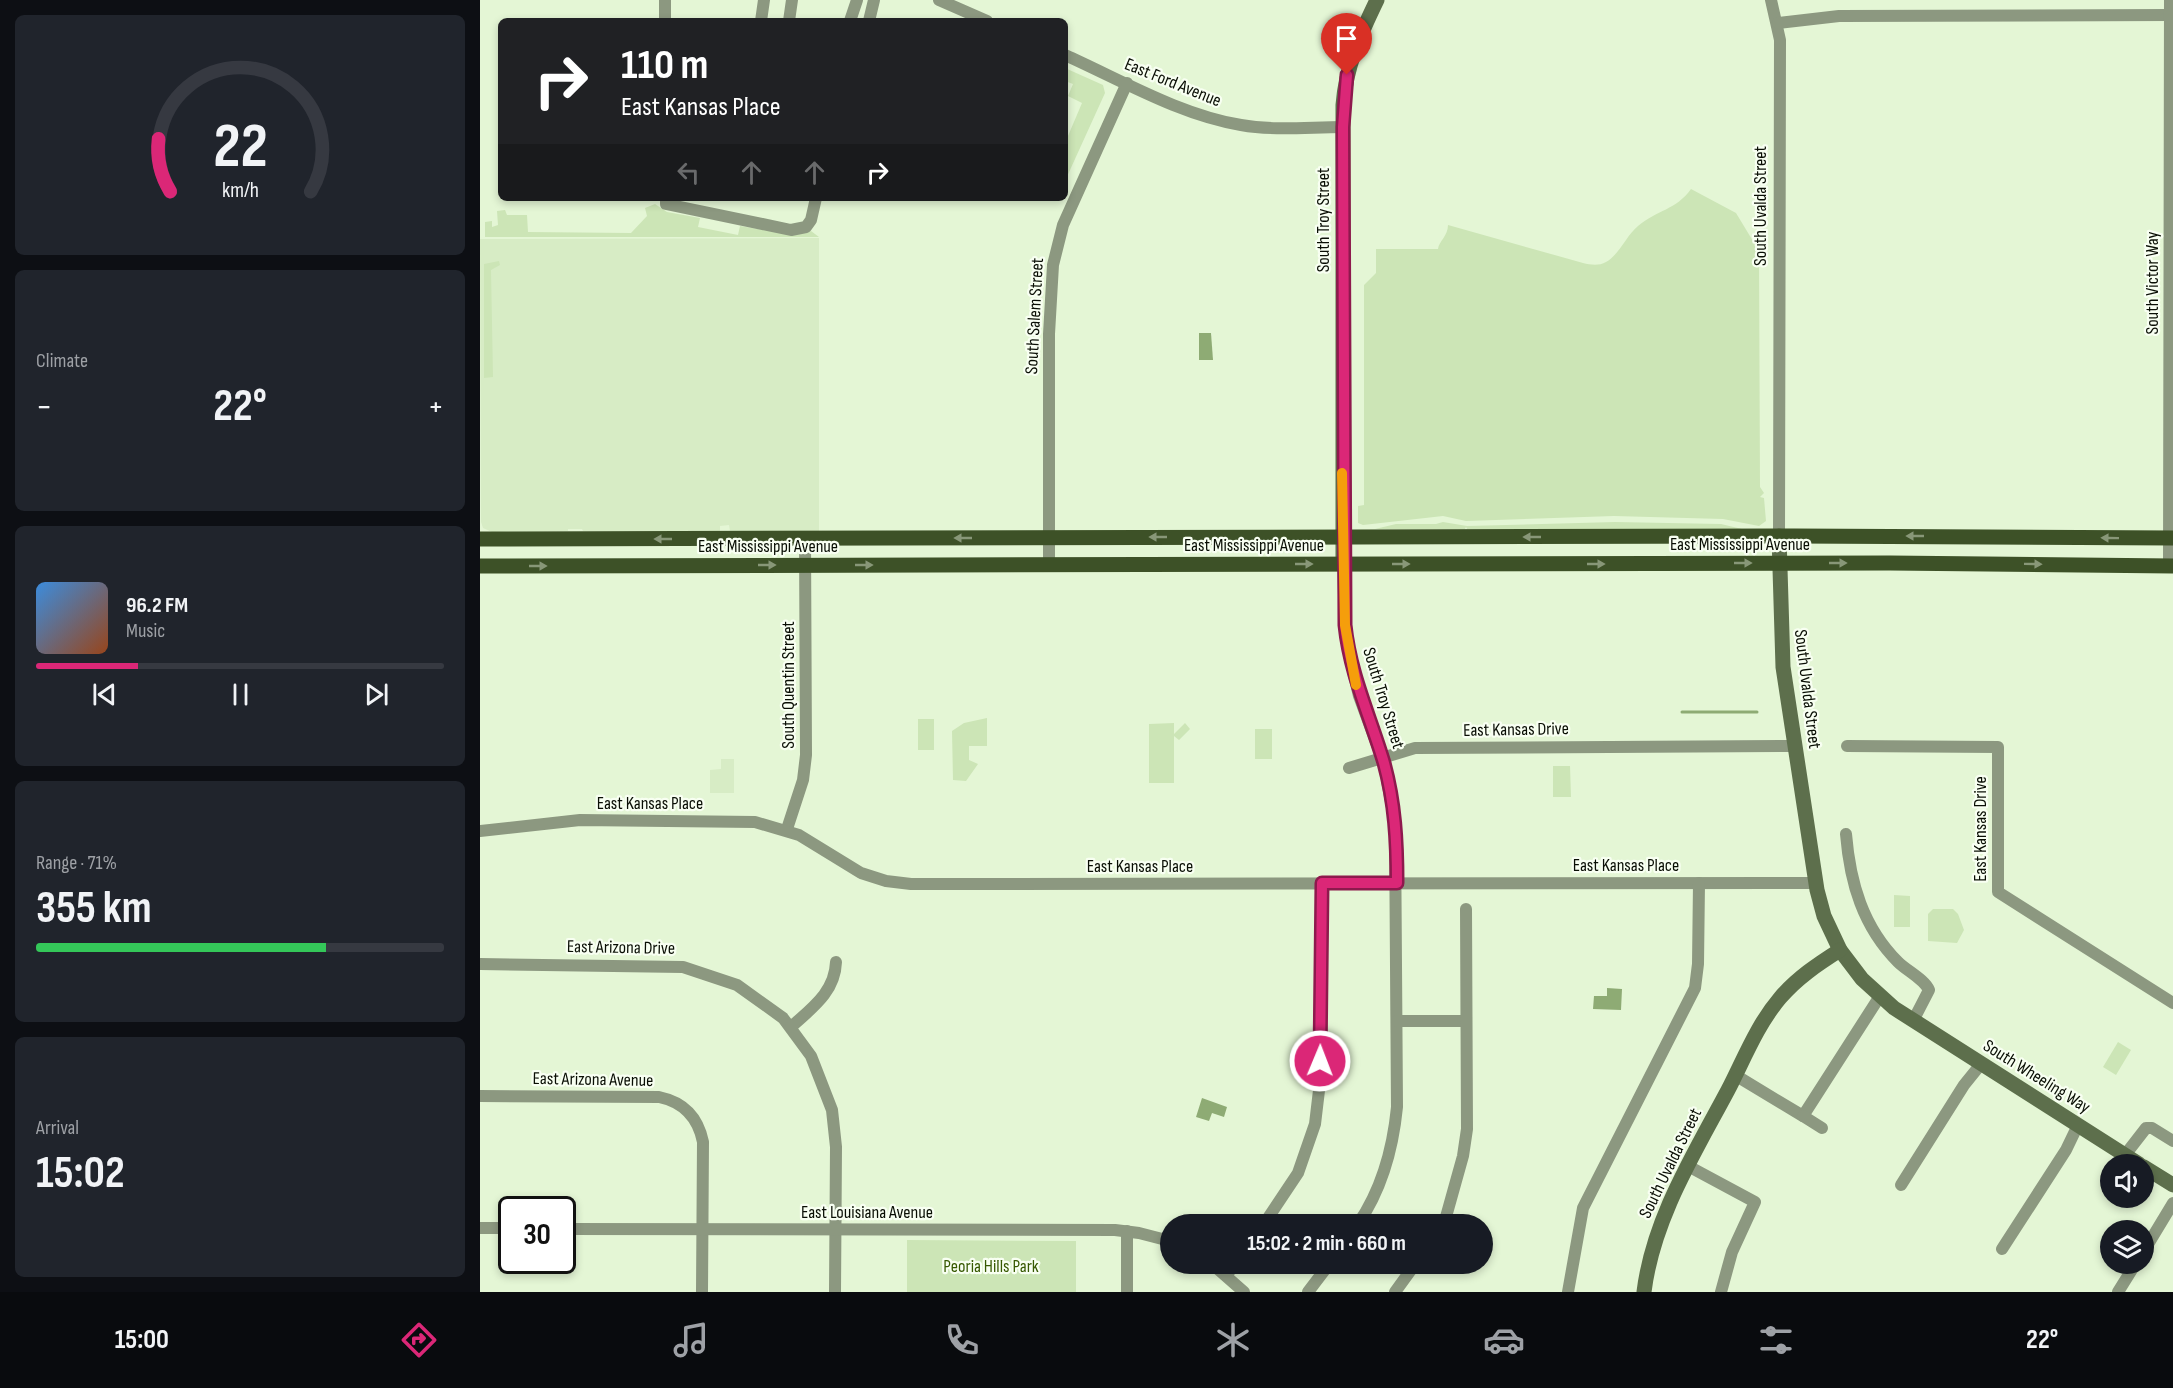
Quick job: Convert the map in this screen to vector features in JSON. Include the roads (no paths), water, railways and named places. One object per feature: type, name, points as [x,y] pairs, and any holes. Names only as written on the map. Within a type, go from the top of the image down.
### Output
[{"type":"main road","name":"East Mississippi Avenue","points":[[480,539],[1779,536],[2171,538]]},
{"type":"main road","name":"East Mississippi Avenue","points":[[480,566],[1779,563],[2172,567]]},
{"type":"street","points":[[664,0],[664,18]]},
{"type":"street","points":[[761,18],[764,0]]},
{"type":"street","points":[[789,18],[792,0]]},
{"type":"street","points":[[851,18],[856,0]]},
{"type":"street","points":[[870,18],[874,0]]},
{"type":"street","points":[[939,0],[980,18]]},
{"type":"street","name":"South Troy Street","points":[[1363,1214],[1382,1178],[1395,1131],[1397,883],[1394,810],[1382,757],[1359,696],[1345,625],[1342,564],[1343,127],[1345,87],[1349,64],[1377,0]]},
{"type":"street","name":"South Uvalda Street","points":[[1644,1292],[1656,1237],[1688,1166],[1759,1029],[1779,999],[1805,973],[1840,950],[1824,916],[1815,883],[1783,667],[1779,563],[1778,22],[1772,0]]},
{"type":"street","name":"South Victor Way","points":[[2170,0],[2172,567]]},
{"type":"street","points":[[1778,22],[1839,16],[2170,15]]},
{"type":"street","name":"East Ford Avenue","points":[[1068,56],[1193,112],[1241,125],[1266,128],[1343,127]]},
{"type":"street","name":"South Salem Street","points":[[1049,565],[1049,346],[1053,266],[1063,225],[1127,83]]},
{"type":"street","points":[[666,201],[666,204],[791,230],[806,227],[815,201]]},
{"type":"street","name":"South Quentin Street","points":[[787,829],[803,780],[806,755],[805,538]]},
{"type":"street","name":"East Kansas Drive","points":[[1349,768],[1415,748],[1796,746]]},
{"type":"street","name":"East Kansas Drive","points":[[1847,746],[1998,747],[1998,892],[2173,1003]]},
{"type":"street","name":"East Kansas Place","points":[[480,831],[580,820],[742,821],[787,829],[861,873],[898,883],[1815,883]]},
{"type":"street","points":[[1846,834],[1854,888],[1870,927],[1896,961],[1928,986],[1929,995],[1913,1021]]},
{"type":"street","points":[[1271,1214],[1298,1173],[1315,1124],[1320,1082],[1322,883]]},
{"type":"street","points":[[1568,1292],[1577,1230],[1588,1195],[1695,988],[1698,964],[1699,883]]},
{"type":"street","points":[[1446,1214],[1466,1136],[1466,909]]},
{"type":"street","name":"South Wheeling Way","points":[[1840,950],[1862,979],[1913,1021],[2123,1154]]},
{"type":"street","points":[[790,1027],[830,988],[834,979],[836,962]]},
{"type":"street","name":"East Arizona Drive","points":[[480,963],[683,967],[737,985],[769,1006],[790,1027],[820,1073],[832,1110],[836,1148],[835,1292]]},
{"type":"street","points":[[1803,1116],[1880,996]]},
{"type":"street","points":[[1397,1021],[1465,1021]]},
{"type":"street","points":[[1901,1185],[1964,1085],[1981,1064]]},
{"type":"street","points":[[1735,1075],[1822,1128]]},
{"type":"street","name":"East Arizona Avenue","points":[[480,1096],[659,1097],[678,1103],[695,1120],[703,1142],[702,1292]]},
{"type":"street","points":[[2002,1249],[2066,1150],[2078,1125]]},
{"type":"street","points":[[2126,1154],[2146,1128],[2152,1128],[2173,1141]]},
{"type":"street","points":[[1688,1166],[1755,1202],[1732,1252],[1721,1292]]},
{"type":"street","points":[[2154,1173],[2173,1185]]},
{"type":"street","points":[[2154,1234],[2173,1203]]},
{"type":"street","points":[[480,1228],[498,1228]]},
{"type":"street","name":"East Louisiana Avenue","points":[[576,1228],[1127,1231],[1160,1239]]},
{"type":"street","points":[[1127,1231],[1127,1292]]},
{"type":"street","points":[[1308,1292],[1322,1274]]},
{"type":"street","points":[[1395,1292],[1408,1274]]},
{"type":"street","points":[[2118,1292],[2129,1274]]},
{"type":"street","points":[[1227,1275],[1244,1292]]},
{"type":"waterway","points":[[1682,712],[1757,712]]},
{"type":"park label","name":"Peoria Hills Park","points":[[991,1266]]}]
